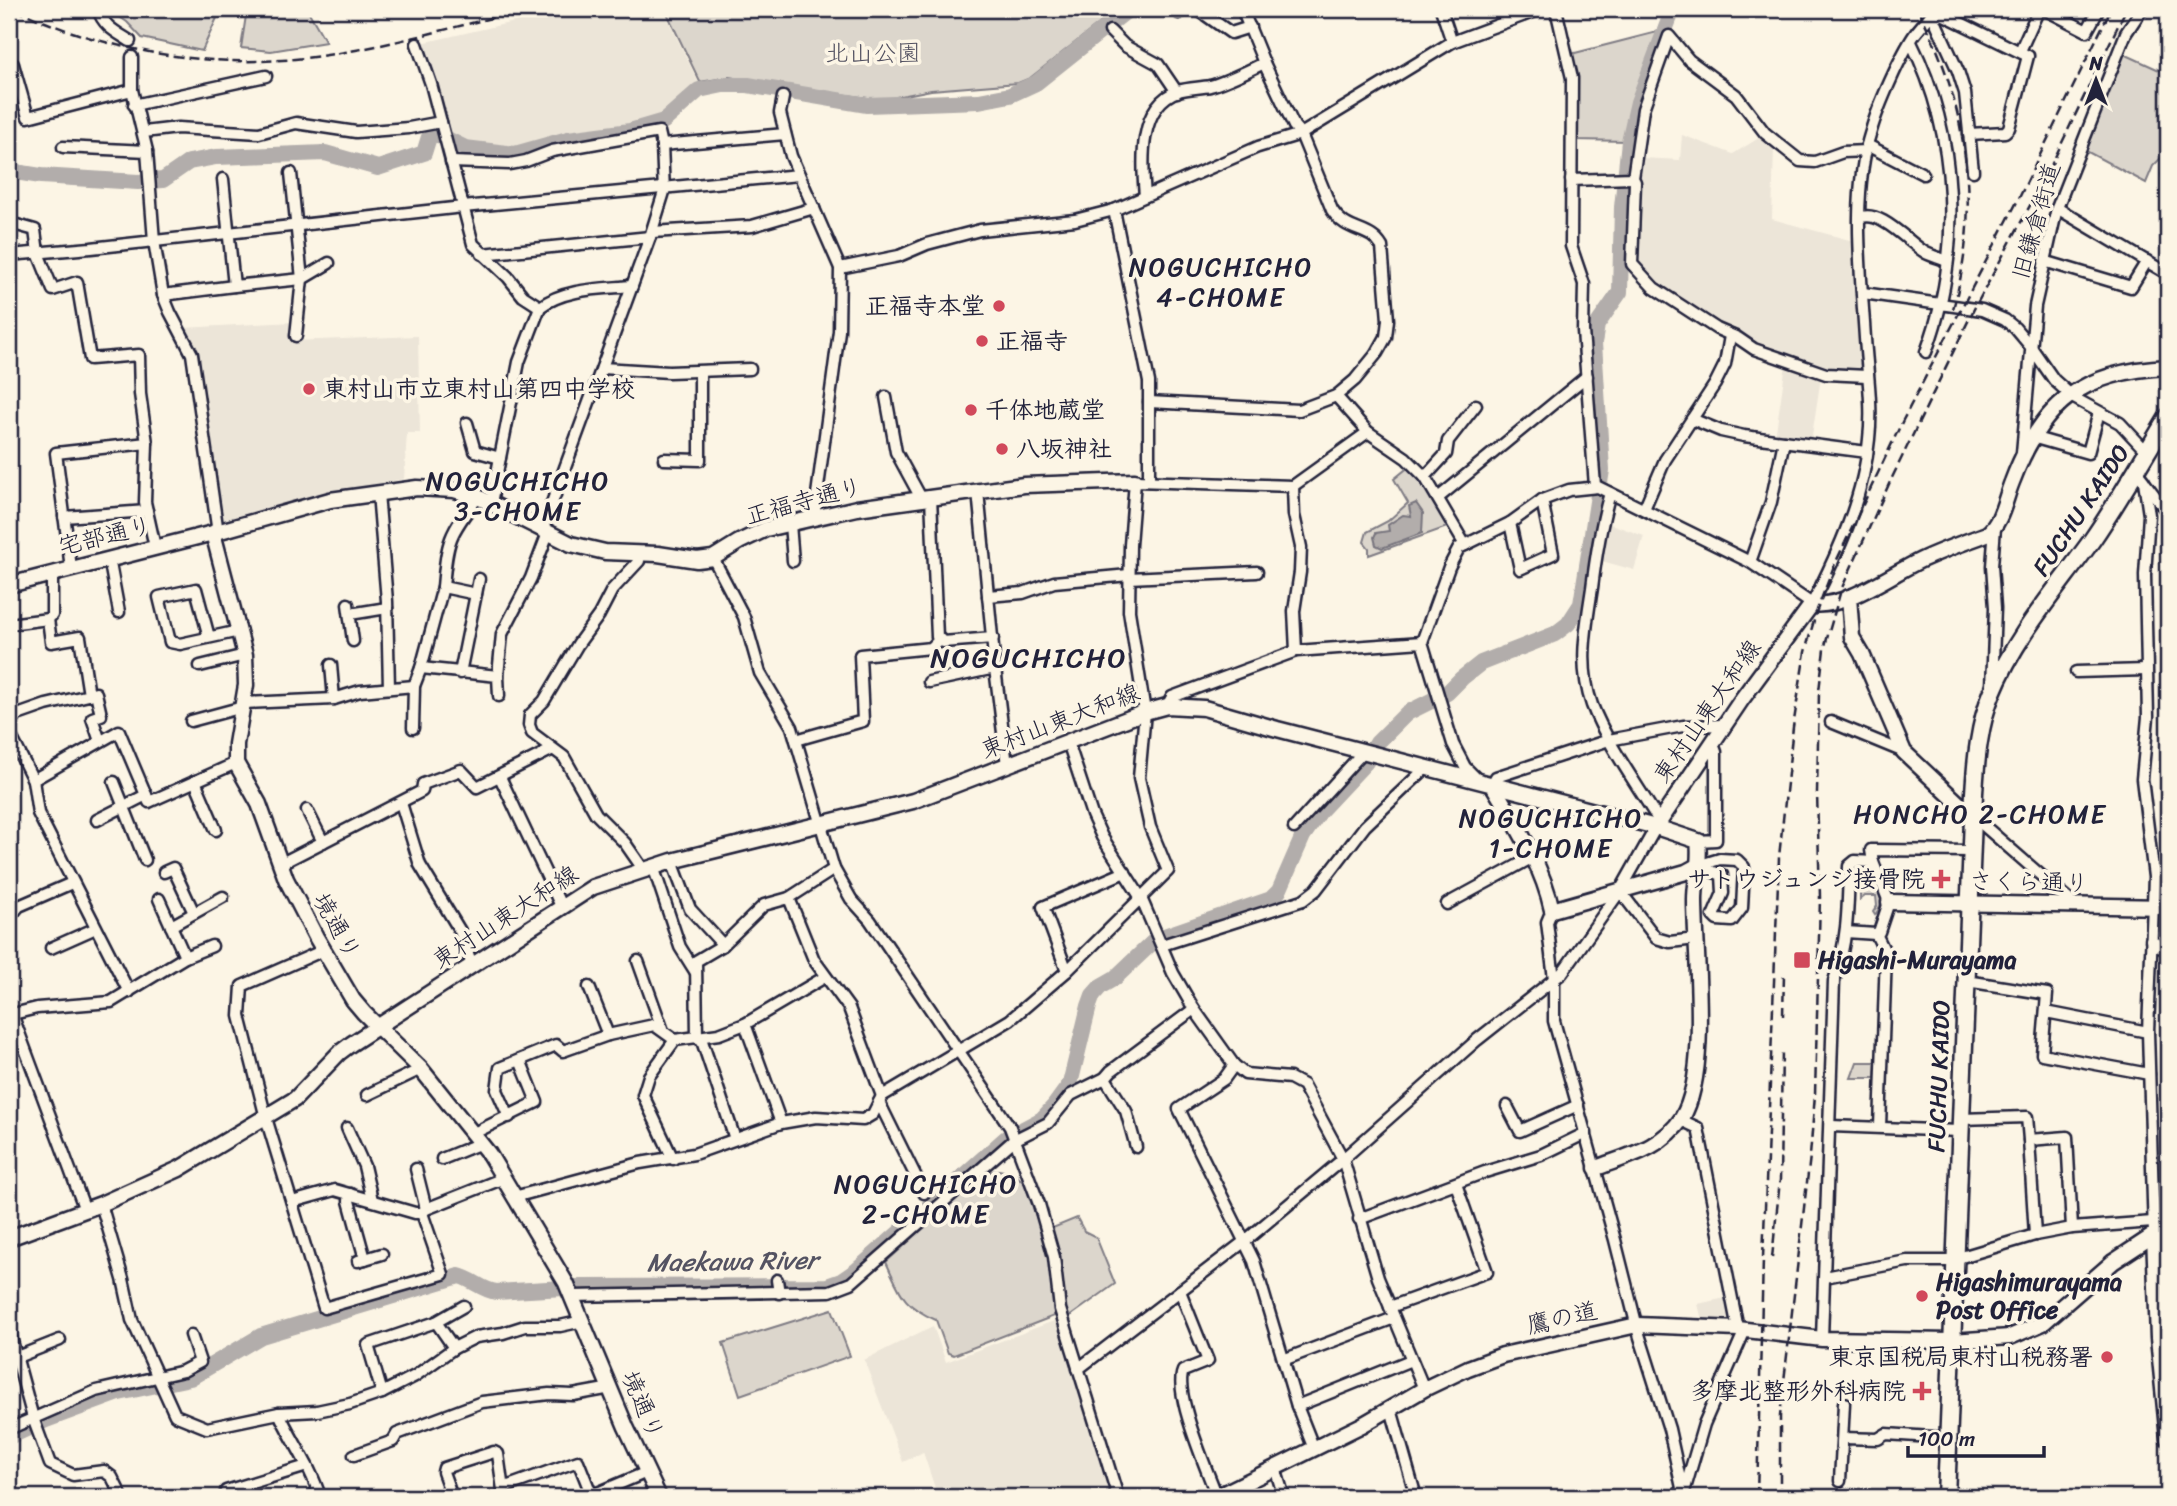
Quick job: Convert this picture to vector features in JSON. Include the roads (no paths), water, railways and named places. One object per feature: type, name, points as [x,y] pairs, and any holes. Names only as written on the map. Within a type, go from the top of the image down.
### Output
[{"type":"main road","name":"FUCHU KAIDO","points":[[1946,1497],[1973,817],[1979,742],[1992,694],[2017,645],[2140,476],[2147,452],[2168,417]]},
{"type":"street","points":[[98,9],[101,18],[110,28],[131,41]]},
{"type":"street","points":[[1197,9],[1231,33],[1250,26]]},
{"type":"street","points":[[1149,402],[1300,410],[1336,396],[1355,380],[1386,337],[1388,320],[1382,247],[1378,239],[1338,221],[1301,134],[1294,126],[1264,64],[1242,9]]},
{"type":"street","points":[[1441,9],[1452,42]]},
{"type":"street","points":[[840,268],[899,256],[927,244],[981,230],[1075,220],[1114,210],[1258,147],[1301,134],[1452,42],[1541,9]]},
{"type":"street","points":[[1556,9],[1572,78],[1571,246],[1584,284],[1583,331],[1597,486]]},
{"type":"street","points":[[2020,51],[2041,9],[2087,31],[2098,9]]},
{"type":"street","name":"旧鎌倉街道","points":[[2021,458],[2035,306],[2057,208],[2126,33],[2142,9]]},
{"type":"street","points":[[1933,11],[2028,56],[2009,128],[2005,132],[1969,134]]},
{"type":"street","points":[[1812,604],[1853,509],[1867,452],[1871,405],[1867,376],[1860,218],[1866,148],[1880,107],[1911,42],[1933,11]]},
{"type":"street","points":[[1933,11],[1965,93],[1973,171]]},
{"type":"street","points":[[1110,31],[1125,46],[1158,64],[1177,92]]},
{"type":"street","points":[[1867,376],[1826,374],[1754,349],[1654,288],[1632,264],[1633,178],[1643,109],[1669,36],[1689,60],[1735,95],[1766,133],[1800,161],[1815,162],[1843,152],[1866,148],[1923,174]]},
{"type":"street","points":[[1911,42],[1924,67],[1935,100],[1944,144],[1950,206],[1947,261],[1938,321],[1926,352]]},
{"type":"street","points":[[417,44],[473,244],[508,277],[523,296],[540,307]]},
{"type":"street","points":[[33,780],[119,731],[149,802],[236,764],[236,744],[243,705],[245,655],[213,533],[217,526],[192,354],[163,295],[154,241],[147,151],[132,90],[132,57]]},
{"type":"street","points":[[9,65],[13,64],[28,117],[132,90]]},
{"type":"street","points":[[1145,196],[1142,170],[1149,120],[1158,103],[1177,92],[1212,85],[1264,64]]},
{"type":"street","points":[[134,105],[260,75],[266,76]]},
{"type":"street","points":[[783,97],[780,113],[785,134],[799,175],[840,268],[839,331],[814,517]]},
{"type":"street","points":[[144,132],[178,128],[259,133],[296,123],[356,132],[442,126]]},
{"type":"street","points":[[450,158],[510,164],[526,161],[552,150],[659,132],[662,145],[665,188],[531,578],[502,634],[499,696]]},
{"type":"street","points":[[662,145],[785,134]]},
{"type":"street","points":[[63,147],[147,151]]},
{"type":"street","points":[[291,173],[302,279],[296,336]]},
{"type":"street","points":[[9,255],[799,175]]},
{"type":"street","points":[[1571,180],[1633,178]]},
{"type":"street","points":[[223,179],[234,286]]},
{"type":"street","points":[[482,254],[752,226],[814,208]]},
{"type":"street","points":[[2057,208],[2168,274]]},
{"type":"street","points":[[514,1197],[640,1163],[694,1154],[781,1124],[816,1117],[863,1120],[873,1114],[880,1099],[956,1050],[1010,1020],[1067,971],[1168,871],[1150,827],[1139,778],[1145,712],[1129,611],[1129,576],[1142,481],[1149,382],[1114,210]]},
{"type":"street","points":[[1860,218],[1865,215],[1878,217],[1927,253],[1947,261]]},
{"type":"street","points":[[9,226],[35,230],[38,253],[53,290],[77,282],[90,359],[139,355],[140,394],[147,443],[147,511],[155,547]]},
{"type":"street","points":[[2044,261],[2130,287],[2147,261]]},
{"type":"street","points":[[163,295],[302,279],[330,263]]},
{"type":"street","points":[[413,728],[414,686],[443,587],[449,537],[455,525],[484,500],[500,458],[519,362],[540,307],[578,291],[632,286]]},
{"type":"street","points":[[1863,293],[1990,313],[2015,328],[2054,380],[2071,395],[2120,424],[2147,452]]},
{"type":"street","points":[[1644,509],[1665,460],[1715,384],[1725,363],[1730,336]]},
{"type":"street","points":[[1992,694],[1995,608],[1992,566],[1996,527],[2021,458],[2032,437],[2052,410],[2071,395],[2106,377],[2134,369],[2168,367]]},
{"type":"street","points":[[601,368],[668,372],[750,369]]},
{"type":"street","points":[[664,459],[700,460],[700,372]]},
{"type":"street","points":[[1438,498],[1587,376]]},
{"type":"street","points":[[1336,396],[1368,432],[1406,458],[1425,477],[1465,545]]},
{"type":"street","points":[[886,397],[896,452],[926,498],[937,637],[943,642],[993,638]]},
{"type":"street","points":[[1425,477],[1446,454],[1448,441],[1476,405]]},
{"type":"street","points":[[2032,437],[2088,453],[2099,412]]},
{"type":"street","points":[[1692,419],[1721,431],[1867,452]]},
{"type":"street","points":[[467,422],[475,451],[500,458]]},
{"type":"street","points":[[1142,481],[1293,486],[1368,432]]},
{"type":"street","points":[[1749,562],[1771,502],[1784,441]]},
{"type":"street","points":[[71,568],[56,453],[147,443]]},
{"type":"street","points":[[2140,476],[2168,513]]},
{"type":"street","points":[[2140,476],[2149,515],[2145,575],[2148,717],[2142,779],[2154,877],[2149,1074],[2168,1439]]},
{"type":"street","name":"正福寺通り","points":[[713,558],[766,529],[856,508],[1024,485],[1142,481]]},
{"type":"street","points":[[1293,486],[1294,515],[1301,547],[1294,611],[1296,651]]},
{"type":"street","points":[[1684,1495],[1670,1429],[1637,1325],[1554,1021],[1554,979],[1547,922],[1552,911],[1547,886],[1533,857],[1487,783],[1470,773],[1460,760],[1422,642],[1449,567],[1460,548],[1510,523],[1542,500],[1569,491],[1597,486],[1749,562],[1812,604],[1830,604],[1850,597],[1922,560],[1987,534],[1996,527]]},
{"type":"street","points":[[213,533],[330,500],[378,493],[454,490],[484,500],[571,544],[605,552],[685,559],[713,558],[744,617],[760,673],[792,727],[834,869],[851,899],[870,920],[1012,1134],[1039,1205],[1054,1257],[1060,1309],[1118,1497]]},
{"type":"street","points":[[978,491],[1007,765]]},
{"type":"street","points":[[378,493],[387,608],[389,688]]},
{"type":"street","points":[[1610,493],[1600,527],[1583,642],[1586,680],[1592,705],[1609,740],[1658,824],[1698,841],[1716,840],[1716,752],[1713,744]]},
{"type":"street","points":[[1510,523],[1520,569],[1553,554],[1542,500]]},
{"type":"street","points":[[64,517],[147,511]]},
{"type":"street","points":[[790,524],[793,561]]},
{"type":"street","name":"宅部通り","points":[[9,585],[213,533]]},
{"type":"street","points":[[639,553],[639,561],[612,590],[544,701],[530,715],[529,725],[532,733],[551,750],[564,757],[596,814],[648,868],[680,947],[695,972]]},
{"type":"street","points":[[109,558],[119,612]]},
{"type":"street","points":[[988,596],[1023,593],[1054,582],[1129,576],[1257,572]]},
{"type":"street","points":[[9,624],[48,619],[52,614],[52,573]]},
{"type":"street","points":[[460,673],[479,579]]},
{"type":"street","points":[[443,587],[476,594]]},
{"type":"street","points":[[209,637],[196,589],[159,597],[170,642],[180,644],[239,631]]},
{"type":"street","points":[[1850,597],[1852,637],[1862,654],[1904,752]]},
{"type":"street","name":"東村山東大和線","points":[[9,1238],[101,1205],[179,1169],[295,1100],[339,1053],[593,887],[671,861],[913,802],[1145,712],[1167,706],[1204,708],[1369,753],[1658,824],[1812,604]]},
{"type":"street","points":[[353,641],[349,609],[387,608]]},
{"type":"street","points":[[48,619],[51,642],[80,637],[89,695]]},
{"type":"street","points":[[796,740],[863,721],[860,655],[931,648],[940,639]]},
{"type":"street","points":[[1167,706],[1172,697],[1296,651],[1422,642]]},
{"type":"street","points":[[200,666],[245,655]]},
{"type":"street","points":[[331,665],[334,699]]},
{"type":"street","points":[[421,668],[498,676]]},
{"type":"street","points":[[929,682],[995,668]]},
{"type":"street","points":[[2076,672],[2146,670]]},
{"type":"street","points":[[191,721],[243,705],[334,699],[360,691],[414,686]]},
{"type":"street","points":[[9,718],[46,705],[96,693],[101,715],[92,718],[100,741]]},
{"type":"street","points":[[1831,722],[1904,752],[1973,817],[2076,906]]},
{"type":"street","points":[[1487,783],[1609,740],[1684,726],[1725,725]]},
{"type":"street","points":[[9,732],[33,780],[38,813],[130,992]]},
{"type":"street","points":[[1068,742],[1102,837],[1141,898],[1173,973],[1194,1009],[1234,1065],[1245,1074],[1299,1081],[1343,1158],[1378,1278],[1424,1389]]},
{"type":"street","points":[[280,864],[422,792],[424,784],[461,770],[477,787],[551,750]]},
{"type":"street","points":[[1294,828],[1369,753]]},
{"type":"street","name":"境通り","points":[[236,764],[259,804],[280,864],[353,1000],[421,1069],[478,1138],[569,1290],[659,1497]]},
{"type":"street","points":[[1160,940],[1303,900],[1316,890],[1365,826],[1427,767]]},
{"type":"street","points":[[500,777],[561,906]]},
{"type":"street","points":[[195,781],[216,830]]},
{"type":"street","points":[[114,782],[145,860]]},
{"type":"street","points":[[97,820],[146,795]]},
{"type":"street","points":[[401,803],[420,865],[460,932],[472,965]]},
{"type":"street","points":[[307,810],[323,842]]},
{"type":"street","points":[[1078,1369],[1245,1241],[1477,1040],[1562,973],[1620,891],[1658,824]]},
{"type":"street","points":[[1596,1168],[1653,1146],[1681,1120],[1691,1098],[1697,1066],[1698,961],[1695,898],[1698,841]]},
{"type":"street","points":[[1846,932],[1880,932],[1889,902],[1871,850],[1972,851]]},
{"type":"street","points":[[1447,904],[1533,857]]},
{"type":"street","points":[[1552,911],[1686,873],[1707,862],[1725,859],[1740,861],[1744,867],[1742,908],[1732,921],[1717,920],[1713,916],[1723,893],[1721,865],[1725,859]]},
{"type":"street","points":[[671,861],[690,908],[723,945]]},
{"type":"street","points":[[1822,1339],[1834,981],[1844,953],[1849,866],[1855,861],[1873,862]]},
{"type":"street","points":[[1697,866],[1722,875]]},
{"type":"street","points":[[164,872],[173,868],[194,913]]},
{"type":"street","points":[[735,1139],[699,1038],[696,961],[723,945],[764,905],[789,898],[834,869]]},
{"type":"street","points":[[1067,971],[1043,907],[1125,873]]},
{"type":"street","points":[[9,918],[19,906],[72,883]]},
{"type":"street","points":[[1620,891],[1656,938],[1670,942],[1696,939]]},
{"type":"street","points":[[171,926],[223,897]]},
{"type":"street","points":[[789,898],[814,960],[849,1008],[880,1099],[924,1193]]},
{"type":"street","points":[[159,899],[186,957]]},
{"type":"street","name":"さくら通り","points":[[1889,902],[2168,907]]},
{"type":"street","points":[[51,948],[96,928]]},
{"type":"street","points":[[1876,934],[1886,954],[1880,1127]]},
{"type":"street","points":[[2151,940],[2168,952]]},
{"type":"street","points":[[85,1210],[10,1015],[37,1008],[111,1002],[186,957],[212,946]]},
{"type":"street","points":[[324,950],[242,986],[240,1016],[265,1118],[324,1308],[443,1274],[424,1211],[416,1169]]},
{"type":"street","points":[[638,961],[662,1028]]},
{"type":"street","points":[[509,1117],[497,1090],[500,1068],[556,1045],[563,1051],[608,1035],[654,1025],[662,1028],[675,1040],[719,1034],[745,1024],[825,977]]},
{"type":"street","points":[[1967,981],[2047,994],[2042,1054],[2149,1074]]},
{"type":"street","points":[[589,987],[608,1035]]},
{"type":"street","points":[[569,1290],[830,1291],[851,1283],[1012,1134],[1048,1123],[1071,1096],[1105,1079],[1111,1071],[1194,1009]]},
{"type":"street","points":[[2046,1013],[2148,1032]]},
{"type":"street","points":[[745,1024],[781,1124]]},
{"type":"street","points":[[673,1158],[643,1095],[649,1076],[675,1040]]},
{"type":"street","points":[[442,1159],[537,1102],[520,1060]]},
{"type":"street","points":[[1234,1065],[1224,1079],[1179,1110],[1254,1261],[1297,1406],[1314,1449]]},
{"type":"street","points":[[367,1095],[421,1069]]},
{"type":"street","points":[[1105,1079],[1126,1111],[1136,1147]]},
{"type":"street","points":[[1507,1106],[1520,1131],[1578,1105]]},
{"type":"street","points":[[1830,1126],[1960,1125],[2027,1117],[2035,1235]]},
{"type":"street","points":[[1681,1120],[1698,1128],[1742,1330],[1704,1424],[1684,1495]]},
{"type":"street","points":[[347,1128],[364,1167],[372,1200]]},
{"type":"street","points":[[1359,1219],[1485,1172],[1541,1155],[1586,1133]]},
{"type":"street","points":[[2029,1140],[2067,1137],[2072,1228]]},
{"type":"street","points":[[292,1202],[335,1190],[415,1213],[504,1178]]},
{"type":"street","points":[[1283,1360],[1487,1272],[1456,1184]]},
{"type":"street","points":[[350,1194],[349,1201],[361,1260],[382,1254]]},
{"type":"street","points":[[101,1205],[132,1320],[175,1416],[207,1428],[279,1413],[317,1411],[350,1404],[382,1393],[415,1376],[454,1348],[476,1337],[525,1326],[560,1326],[583,1321]]},
{"type":"street","points":[[1825,1277],[1907,1261],[1948,1261],[2035,1235],[2072,1228],[2159,1229]]},
{"type":"street","name":"鷹の道","points":[[1216,1497],[1314,1449],[1424,1389],[1486,1360],[1637,1325],[1742,1330],[1822,1339],[1952,1341],[2010,1337],[2043,1323],[2113,1262],[2159,1229]]},
{"type":"street","points":[[777,1280],[778,1292]]},
{"type":"street","points":[[1180,1291],[1208,1361],[1183,1371],[1180,1379],[1182,1398],[1216,1497]]},
{"type":"street","points":[[382,1393],[368,1345],[436,1322],[464,1306]]},
{"type":"street","points":[[436,1322],[454,1348]]},
{"type":"street","points":[[9,1330],[35,1423],[50,1464],[73,1475],[104,1471],[113,1477],[122,1497]]},
{"type":"street","points":[[9,1429],[35,1423],[96,1391],[160,1383],[201,1362],[191,1335]]},
{"type":"street","points":[[17,1357],[60,1340]]},
{"type":"street","points":[[1297,1406],[1411,1360]]},
{"type":"street","points":[[354,1455],[393,1441],[397,1434],[482,1402],[549,1394],[573,1395],[611,1388]]},
{"type":"street","points":[[1840,1481],[1844,1403]]},
{"type":"street","points":[[1391,1409],[1416,1497]]},
{"type":"street","points":[[279,1413],[291,1440],[313,1476],[320,1497]]},
{"type":"street","points":[[1843,1438],[1878,1439],[1886,1434],[1948,1438]]},
{"type":"street","points":[[439,1497],[451,1495],[444,1468],[494,1452],[498,1454],[504,1493],[579,1461],[590,1497],[647,1472]]},
{"type":"street","points":[[226,1491],[307,1466]]},
{"type":"street","points":[[1275,1468],[1284,1497]]},
{"type":"waterway","points":[[9,171],[41,176],[138,182],[163,180],[189,162],[216,157],[325,153],[378,168],[424,153],[429,137],[437,134],[465,148],[515,154],[568,139],[630,131],[664,121],[699,90],[723,85],[748,85],[867,105],[979,101],[1010,95],[1036,83],[1129,9]]},
{"type":"waterway","name":"Maekawa River","points":[[9,1437],[119,1393],[190,1378],[261,1336],[459,1276],[496,1292],[581,1287],[827,1286],[841,1281],[857,1270],[1006,1138],[1042,1119],[1070,1084],[1089,1006],[1093,995],[1101,986],[1115,978],[1154,941],[1271,899],[1279,891],[1303,836],[1321,810],[1366,762],[1377,743],[1407,713],[1447,693],[1481,663],[1555,634],[1568,624],[1581,604],[1602,470],[1594,343],[1597,325],[1620,292],[1622,207],[1629,141],[1638,102],[1673,9]]},
{"type":"railway","points":[[15,9],[49,24],[120,46],[231,61],[268,61],[333,54],[528,9]]},
{"type":"railway","points":[[1918,9],[1935,44],[1948,81],[1965,155],[1967,232],[1953,309]]},
{"type":"railway","points":[[1757,1497],[1763,1258],[1779,857],[1793,727],[1805,652],[1834,566],[1903,420],[2019,198],[2111,9]]},
{"type":"railway","points":[[1780,1497],[1780,1416],[1815,1095],[1820,897],[1817,793],[1819,691],[1824,649],[1841,590],[1889,484],[1974,309],[2046,176],[2126,9]]},
{"type":"railway","points":[[1783,1016],[1784,974]]},
{"type":"railway","points":[[1772,1258],[1780,1180],[1782,1049]]},
{"type":"place","name":"正福寺本堂","points":[[999,306]]},
{"type":"place","name":"正福寺","points":[[982,341]]},
{"type":"place","name":"東村山市立東村山第四中学校","points":[[309,389]]},
{"type":"place","name":"千体地蔵堂","points":[[971,410]]},
{"type":"place","name":"八坂神社","points":[[1002,449]]},
{"type":"place","name":"サトウジュンジ接骨院","points":[[1941,879]]},
{"type":"place","name":"Higashi-Murayama","points":[[1802,960]]},
{"type":"place","name":"Higashimurayama Post Office","points":[[1922,1296]]},
{"type":"place","name":"東京国税局東村山税務署","points":[[2107,1357]]},
{"type":"place","name":"多摩北整形外科病院","points":[[1922,1391]]},
{"type":"district","name":"NOGUCHICHO 4-CHOME","points":[[1221,282]]},
{"type":"district","name":"NOGUCHICHO 3-CHOME","points":[[518,496]]},
{"type":"district","name":"NOGUCHICHO","points":[[1029,657]]},
{"type":"district","name":"HONCHO 2-CHOME","points":[[1980,814]]},
{"type":"district","name":"NOGUCHICHO 1-CHOME","points":[[1551,833]]},
{"type":"district","name":"NOGUCHICHO 2-CHOME","points":[[926,1199]]},
{"type":"park label","name":"北山公園","points":[[873,53]]}]
